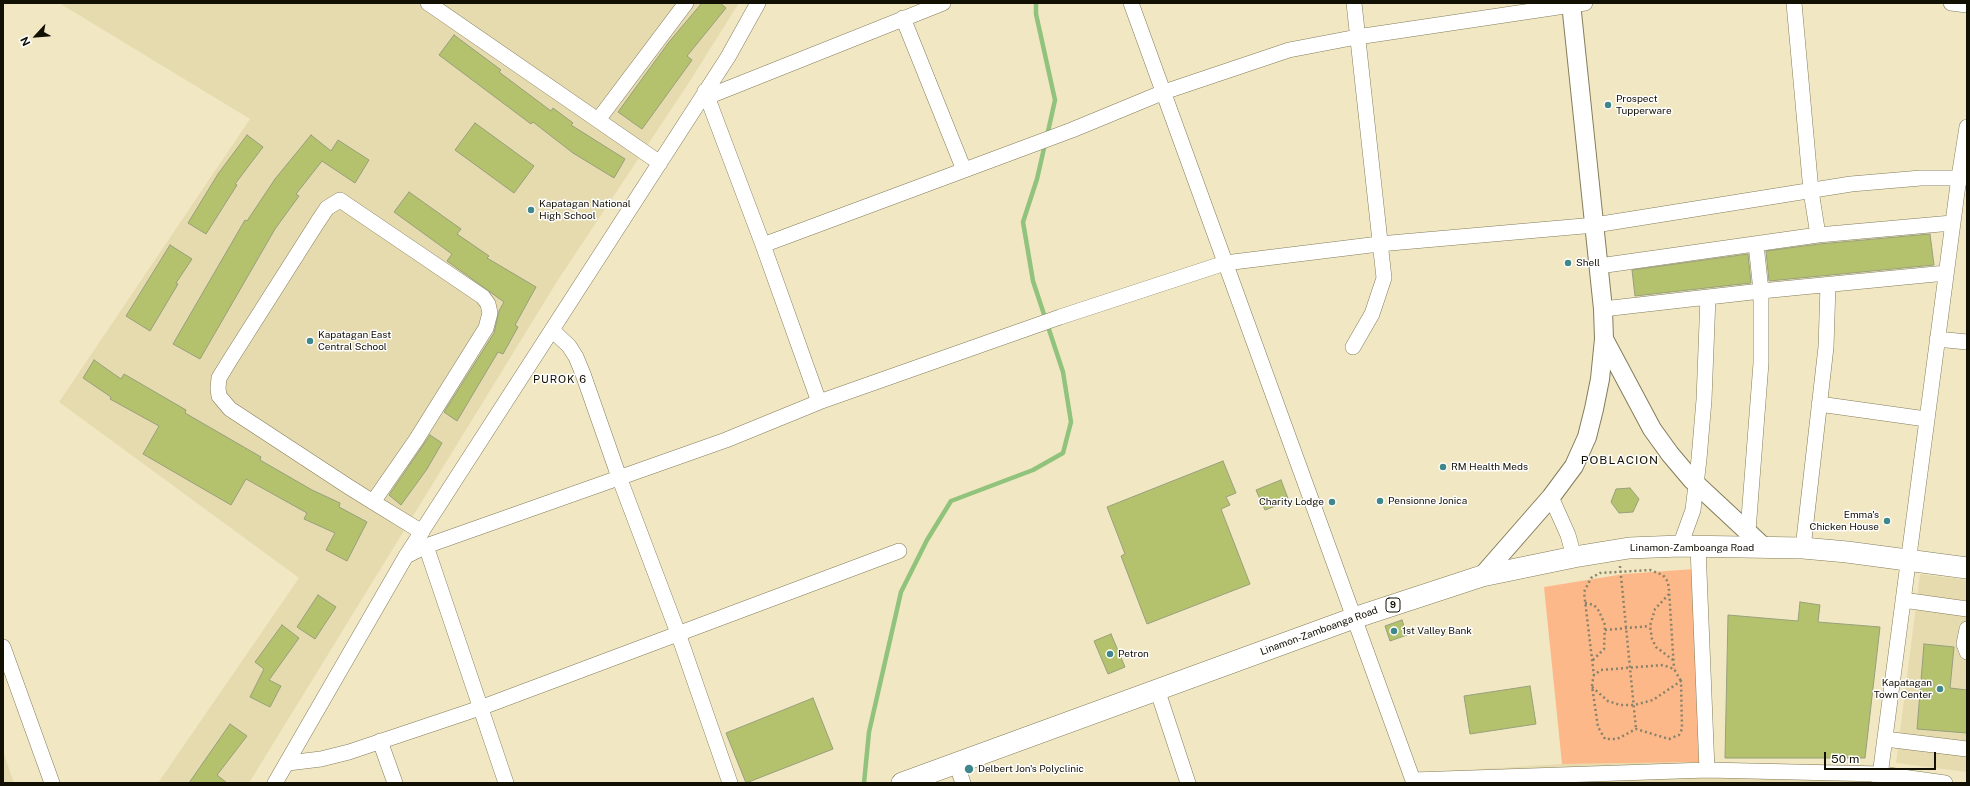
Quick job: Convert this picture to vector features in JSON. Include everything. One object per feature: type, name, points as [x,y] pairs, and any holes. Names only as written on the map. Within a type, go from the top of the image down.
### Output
[{"type":"highway","name":"Linamon-Zamboanga Road","points":[[902,783],[1354,618],[1482,576],[1574,557],[1619,550],[1689,547],[1803,548],[1908,559],[1967,568]]},
{"type":"main road","points":[[1482,576],[1551,497],[1574,466],[1587,437],[1594,409],[1604,339],[1603,309],[1576,3]]},
{"type":"main road","points":[[1604,339],[1652,430],[1670,454],[1696,484],[1765,548]]},
{"type":"street","points":[[428,3],[660,162]]},
{"type":"street","points":[[598,120],[686,3]]},
{"type":"street","points":[[275,783],[288,763],[406,556],[424,539],[552,330],[660,162],[706,94],[758,3]]},
{"type":"street","points":[[706,94],[943,3]]},
{"type":"street","points":[[1132,3],[1413,782],[1707,770],[1770,778],[1880,779],[1945,783]]},
{"type":"street","points":[[1353,347],[1372,314],[1382,289],[1384,278],[1379,244],[1354,3]]},
{"type":"street","points":[[763,245],[1072,130],[1164,92],[1289,50],[1357,37],[1576,3]]},
{"type":"street","points":[[1794,3],[1811,191],[1818,235]]},
{"type":"street","points":[[1951,3],[1967,5]]},
{"type":"street","points":[[903,18],[964,170]]},
{"type":"street","points":[[706,94],[763,245],[819,402]]},
{"type":"street","points":[[1880,779],[1952,224],[1963,177],[1967,127]]},
{"type":"street","points":[[424,539],[726,440],[819,402],[1060,317],[1226,262],[1379,244],[1595,225],[1886,180],[1963,177]]},
{"type":"street","points":[[373,502],[416,440],[486,328],[490,313],[488,304],[483,297],[340,200],[327,208],[219,378],[219,396],[230,408],[373,502],[424,539],[506,783]]},
{"type":"street","points":[[1599,266],[1818,235],[1952,224]]},
{"type":"street","points":[[1748,531],[1760,364],[1761,291],[1756,244]]},
{"type":"street","points":[[1603,309],[1761,291],[1946,273]]},
{"type":"street","points":[[1803,548],[1826,347],[1828,285]]},
{"type":"street","points":[[1707,770],[1689,547],[1704,400],[1708,297]]},
{"type":"street","points":[[552,330],[569,346],[576,357],[678,633],[730,783]]},
{"type":"street","points":[[1937,339],[1967,342]]},
{"type":"street","points":[[1819,404],[1926,419]]},
{"type":"street","points":[[1551,497],[1568,535],[1574,557]]},
{"type":"street","points":[[288,763],[320,759],[350,752],[480,708],[899,551]]},
{"type":"street","points":[[1903,600],[1967,609]]},
{"type":"street","points":[[1967,629],[1964,644],[1967,652]]},
{"type":"street","points":[[3,647],[52,783]]},
{"type":"street","points":[[1157,689],[1188,783]]},
{"type":"street","points":[[1886,739],[1967,749]]},
{"type":"street","points":[[380,741],[395,783]]},
{"type":"street","points":[[956,764],[963,783]]},
{"type":"path","points":[[1619,550],[1636,729]]},
{"type":"path","points":[[1594,677],[1585,603],[1585,587],[1591,578],[1600,573],[1657,572],[1663,575],[1668,582],[1674,670]]},
{"type":"path","points":[[1669,594],[1655,609],[1650,626],[1652,639],[1656,646],[1674,660]]},
{"type":"path","points":[[1585,603],[1594,606],[1599,611],[1603,617],[1605,630],[1604,649],[1592,661]]},
{"type":"path","points":[[1605,630],[1650,626]]},
{"type":"path","points":[[1663,665],[1669,666],[1674,670],[1681,681],[1683,725],[1679,735],[1669,739],[1636,729],[1617,739],[1605,739],[1598,727],[1592,687],[1597,671],[1663,665]]},
{"type":"path","points":[[1592,687],[1608,701],[1620,705],[1634,705],[1653,700],[1681,681]]},
{"type":"shaded area","points":[[59,3],[739,3],[690,81],[558,280],[249,783],[158,783],[299,578],[59,402],[250,119]]},
{"type":"shaded area","points":[[1694,569],[1699,762],[1562,764],[1544,587],[1624,574]]},
{"type":"shaded area","name":"Kapatagan Town Center","points":[[1920,574],[1967,580],[1967,772],[1896,763]]},
{"type":"shaded area","points":[[3,751],[14,783],[3,783]]},
{"type":"shaded area","points":[[1699,762],[1864,765],[1862,783],[1438,783],[1434,772],[1562,764]]},
{"type":"building","points":[[702,3],[720,3],[726,8],[687,56],[692,60],[642,129],[618,112],[669,42]]},
{"type":"building","points":[[454,35],[501,70],[499,72],[551,111],[553,108],[573,123],[571,125],[625,159],[614,178],[573,153],[533,122],[531,124],[439,55]]},
{"type":"building","points":[[475,123],[534,166],[514,193],[455,150]]},
{"type":"building","points":[[247,135],[263,147],[235,184],[237,185],[206,234],[188,223],[218,174]]},
{"type":"building","points":[[311,135],[331,151],[338,140],[369,160],[355,183],[322,161],[296,194],[299,196],[275,229],[200,359],[173,344],[245,220],[247,221],[275,179]]},
{"type":"building","points":[[409,192],[461,229],[457,234],[489,256],[487,258],[536,287],[515,325],[518,327],[503,354],[498,352],[457,421],[444,412],[494,333],[499,311],[504,302],[447,261],[452,254],[394,212]]},
{"type":"building","points":[[1930,234],[1934,265],[1769,281],[1766,251],[1819,244]]},
{"type":"building","points":[[170,245],[192,259],[176,283],[178,284],[150,331],[126,316]]},
{"type":"building","points":[[1748,254],[1751,283],[1635,296],[1632,270]]},
{"type":"building","points":[[94,360],[121,379],[124,374],[186,410],[185,413],[261,457],[260,460],[312,490],[340,503],[339,507],[367,522],[347,561],[326,550],[335,533],[304,519],[307,513],[246,479],[231,505],[143,454],[159,426],[110,399],[111,397],[83,378]]},
{"type":"building","points":[[430,435],[442,443],[427,469],[401,505],[389,495]]},
{"type":"building","points":[[1223,461],[1236,493],[1226,497],[1230,505],[1221,509],[1250,584],[1147,624],[1121,556],[1125,554],[1107,507]]},
{"type":"building","points":[[1281,480],[1289,501],[1265,510],[1256,490]]},
{"type":"building","points":[[1630,488],[1639,499],[1633,512],[1619,513],[1611,502],[1616,489]]},
{"type":"building","points":[[318,595],[336,607],[315,639],[297,627]]},
{"type":"building","points":[[1800,602],[1820,605],[1818,622],[1880,627],[1865,758],[1725,758],[1728,615],[1798,621]]},
{"type":"building","points":[[1402,620],[1407,635],[1390,641],[1385,626]]},
{"type":"building","points":[[282,625],[299,638],[269,680],[281,686],[270,707],[250,697],[264,669],[255,662]]},
{"type":"building","name":"Petron","points":[[1111,634],[1125,667],[1108,674],[1094,641]]},
{"type":"building","name":"Kapatagan Town Center","points":[[1924,644],[1954,647],[1950,688],[1967,690],[1967,733],[1917,729]]},
{"type":"building","points":[[1530,686],[1536,724],[1470,734],[1464,696]]},
{"type":"building","points":[[813,698],[833,749],[746,783],[726,733]]},
{"type":"building","points":[[230,724],[247,736],[217,775],[227,783],[189,783]]},
{"type":"waterway","points":[[1036,3],[1036,14],[1055,100],[1047,136]]},
{"type":"waterway","points":[[864,783],[869,732],[901,592],[927,540],[951,501],[1033,470],[1063,453],[1071,422],[1063,372],[1033,281],[1023,222],[1037,179],[1045,144]]},
{"type":"place","name":"Prospect Tupperware","points":[[1608,105]]},
{"type":"place","name":"Kapatagan National High School","points":[[531,210]]},
{"type":"place","name":"Shell","points":[[1568,263]]},
{"type":"place","name":"Kapatagan East Central School","points":[[310,341]]},
{"type":"place","name":"RM Health Meds","points":[[1443,467]]},
{"type":"place","name":"Pensionne Jonica","points":[[1380,501]]},
{"type":"place","name":"Charity Lodge","points":[[1332,502]]},
{"type":"place","name":"Emma's Chicken House","points":[[1887,521]]},
{"type":"place","name":"1st Valley Bank","points":[[1394,631]]},
{"type":"place","name":"Petron","points":[[1110,654]]},
{"type":"place","name":"Kapatagan Town Center","points":[[1940,689]]},
{"type":"place","name":"Delbert Jon's Polyclinic","points":[[969,769]]},
{"type":"district","name":"PUROK 6","points":[[560,380]]},
{"type":"district","name":"POBLACION","points":[[1620,460]]}]
